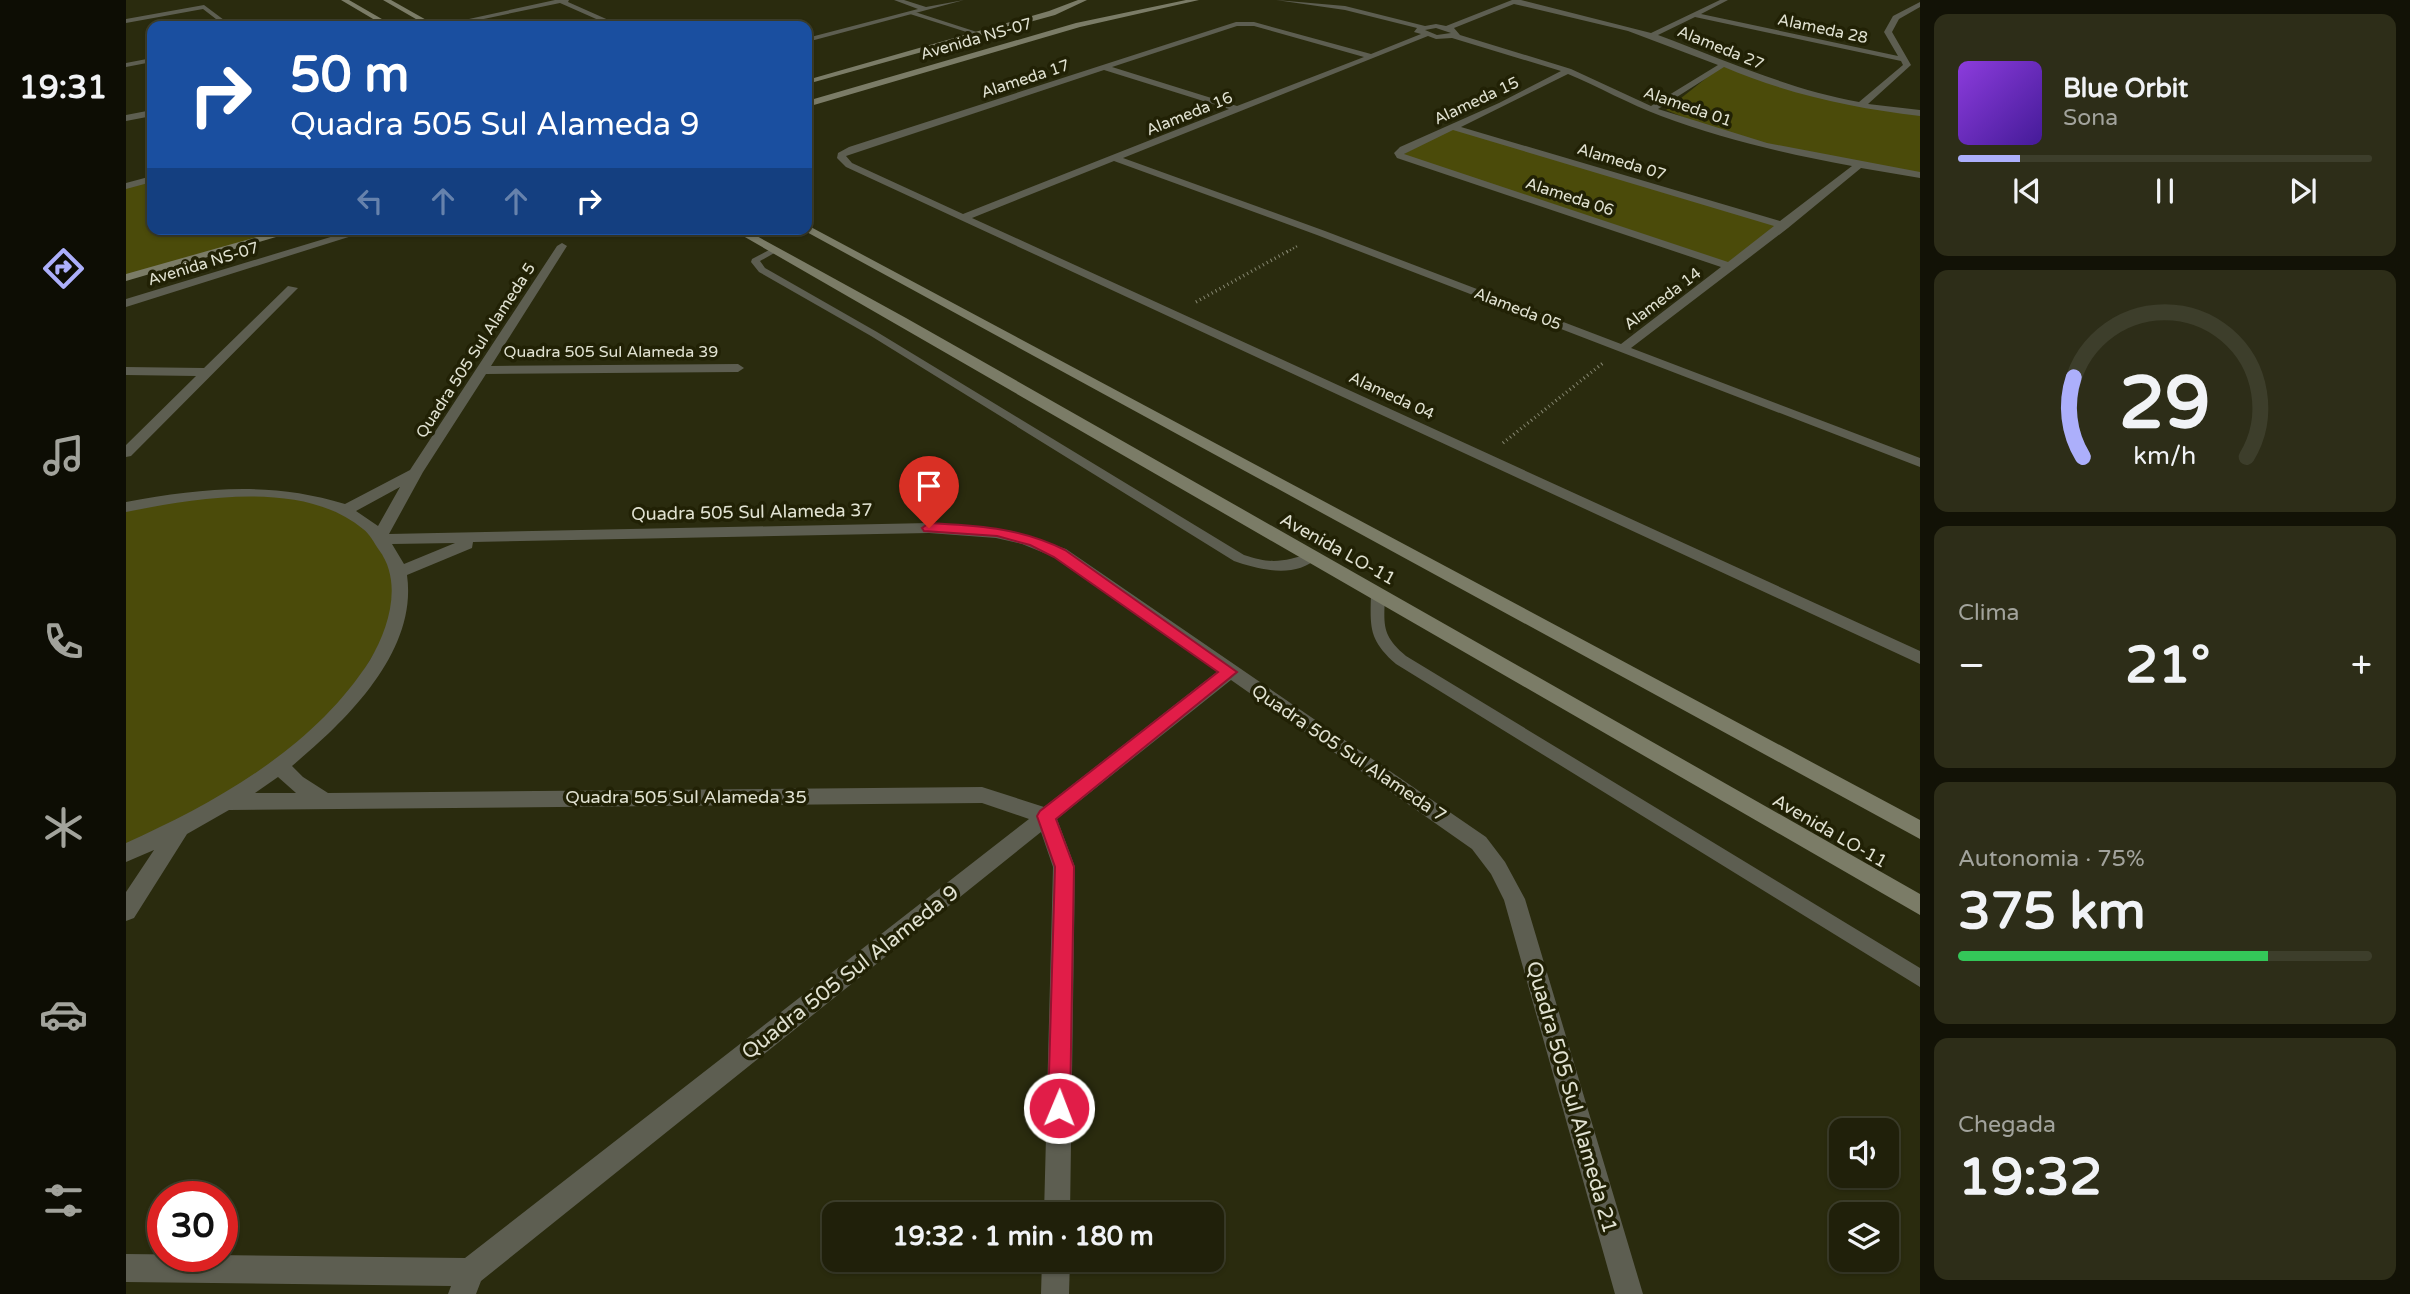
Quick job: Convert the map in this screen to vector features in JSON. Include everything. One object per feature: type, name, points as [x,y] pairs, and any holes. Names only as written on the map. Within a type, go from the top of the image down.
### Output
[{"type":"street","points":[[344,0],[381,21]]},
{"type":"street","points":[[386,0],[424,21]]},
{"type":"street","points":[[463,21],[561,0],[607,21]]},
{"type":"street","points":[[897,0],[926,9]]},
{"type":"street","points":[[812,39],[961,0]]},
{"type":"street","name":"Avenida NS-07","points":[[812,81],[1052,13],[1084,0]]},
{"type":"street","name":"Avenida NS-07","points":[[812,103],[1079,25],[1196,0]]},
{"type":"street","points":[[1279,0],[1345,8]]},
{"type":"street","points":[[1328,0],[1345,8],[1423,31],[1447,28],[1516,1]]},
{"type":"street","points":[[1651,36],[1725,0]]},
{"type":"street","name":"Alameda 27","points":[[1516,1],[1598,20],[1651,36],[1797,90],[1861,105],[1920,113]]},
{"type":"street","points":[[1861,105],[1907,65],[1888,32],[1896,18],[1920,4]]},
{"type":"street","points":[[126,21],[204,7],[222,21]]},
{"type":"street","name":"Alameda 28","points":[[1695,15],[1906,60]]},
{"type":"street","name":"Alameda 17","points":[[849,165],[841,155],[852,149],[1232,25],[1254,24],[1374,57]]},
{"type":"street","points":[[1447,28],[1455,31],[1454,36]]},
{"type":"street","name":"Alameda 01","points":[[1423,31],[1454,36],[1520,54],[1568,71],[1652,109],[1742,139],[1858,166],[1920,175]]},
{"type":"street","name":"Alameda 16","points":[[964,216],[1374,57],[1423,31]]},
{"type":"street","points":[[126,65],[147,61]]},
{"type":"street","points":[[1652,109],[1724,64]]},
{"type":"street","points":[[1104,67],[1236,109]]},
{"type":"street","name":"Alameda 15","points":[[1400,156],[1399,153],[1403,149],[1568,71]]},
{"type":"street","points":[[126,118],[147,114]]},
{"type":"street","name":"Alameda 07","points":[[1452,127],[1784,226]]},
{"type":"street","name":"Alameda 06","points":[[1400,156],[1730,266]]},
{"type":"street","name":"Alameda 05","points":[[1115,158],[1321,233],[1920,463]]},
{"type":"street","name":"Alameda 04","points":[[849,165],[1920,657]]},
{"type":"street","name":"Alameda 14","points":[[1623,348],[1784,226],[1858,166]]},
{"type":"street","points":[[126,186],[147,180]]},
{"type":"street","name":"Avenida LO-11","points":[[812,231],[1920,830]]},
{"type":"street","name":"Avenida NS-07","points":[[126,278],[277,235]]},
{"type":"street","name":"Avenida NS-07","points":[[126,303],[349,235]]},
{"type":"street","name":"Avenida LO-11","points":[[746,235],[902,321],[1920,905]]},
{"type":"street","name":"Quadra 505 Sul Alameda 5","points":[[416,472],[562,246]]},
{"type":"street","points":[[126,453],[292,288]]},
{"type":"street","name":"Quadra 505 Sul Alameda 39","points":[[484,370],[738,368]]},
{"type":"street","points":[[126,371],[208,372]]},
{"type":"street","points":[[346,510],[416,472]]},
{"type":"street","points":[[382,537],[416,472]]},
{"type":"street","points":[[126,507],[223,492],[270,492],[312,498],[346,510],[382,537],[399,572],[398,613],[379,660],[339,712],[280,766],[227,802],[179,829],[126,853]]},
{"type":"street","name":"Quadra 505 Sul Alameda 37","points":[[382,537],[482,538],[929,528],[997,531],[1035,541],[1060,553]]},
{"type":"street","points":[[399,572],[482,538]]},
{"type":"street","name":"Quadra 505 Sul Alameda 7","points":[[1060,553],[1479,843],[1498,868],[1514,899]]},
{"type":"street","name":"Quadra 505 Sul Alameda 9","points":[[466,1283],[1229,672]]},
{"type":"street","points":[[280,766],[296,783],[322,799]]},
{"type":"street","name":"Quadra 505 Sul Alameda 35","points":[[227,802],[322,799],[982,795],[1046,816]]},
{"type":"street","points":[[1046,816],[1064,867],[1057,1202]]},
{"type":"street","points":[[126,911],[179,829]]},
{"type":"street","name":"Quadra 505 Sul Alameda 21","points":[[1514,899],[1629,1294]]},
{"type":"street","points":[[126,1268],[466,1283]]},
{"type":"street","points":[[1055,1294],[1056,1272]]},
{"type":"lane","points":[[912,13],[978,34]]},
{"type":"lane","points":[[774,251],[756,259],[755,262],[762,270],[874,334],[1239,558],[1272,567],[1292,567],[1312,557]]},
{"type":"lane","points":[[1378,594],[1377,634],[1383,645],[1401,660],[1920,978]]},
{"type":"path","points":[[1175,314],[1321,233]]},
{"type":"path","name":"Alameda 14","points":[[1485,457],[1623,348]]},
{"type":"shaded area","points":[[1724,64],[1829,98],[1920,113],[1920,175],[1758,143],[1666,110]]},
{"type":"shaded area","points":[[1452,127],[1784,226],[1730,266],[1400,156]]},
{"type":"shaded area","points":[[147,180],[147,235],[277,235],[126,278],[126,185]]},
{"type":"shaded area","points":[[270,492],[346,510],[381,535],[399,572],[398,613],[339,712],[227,802],[126,851],[126,508],[172,498]]},
{"type":"route","points":[[929,528],[997,531],[1035,541],[1060,553],[1229,672],[1046,816],[1064,867],[1059,1108]]}]
